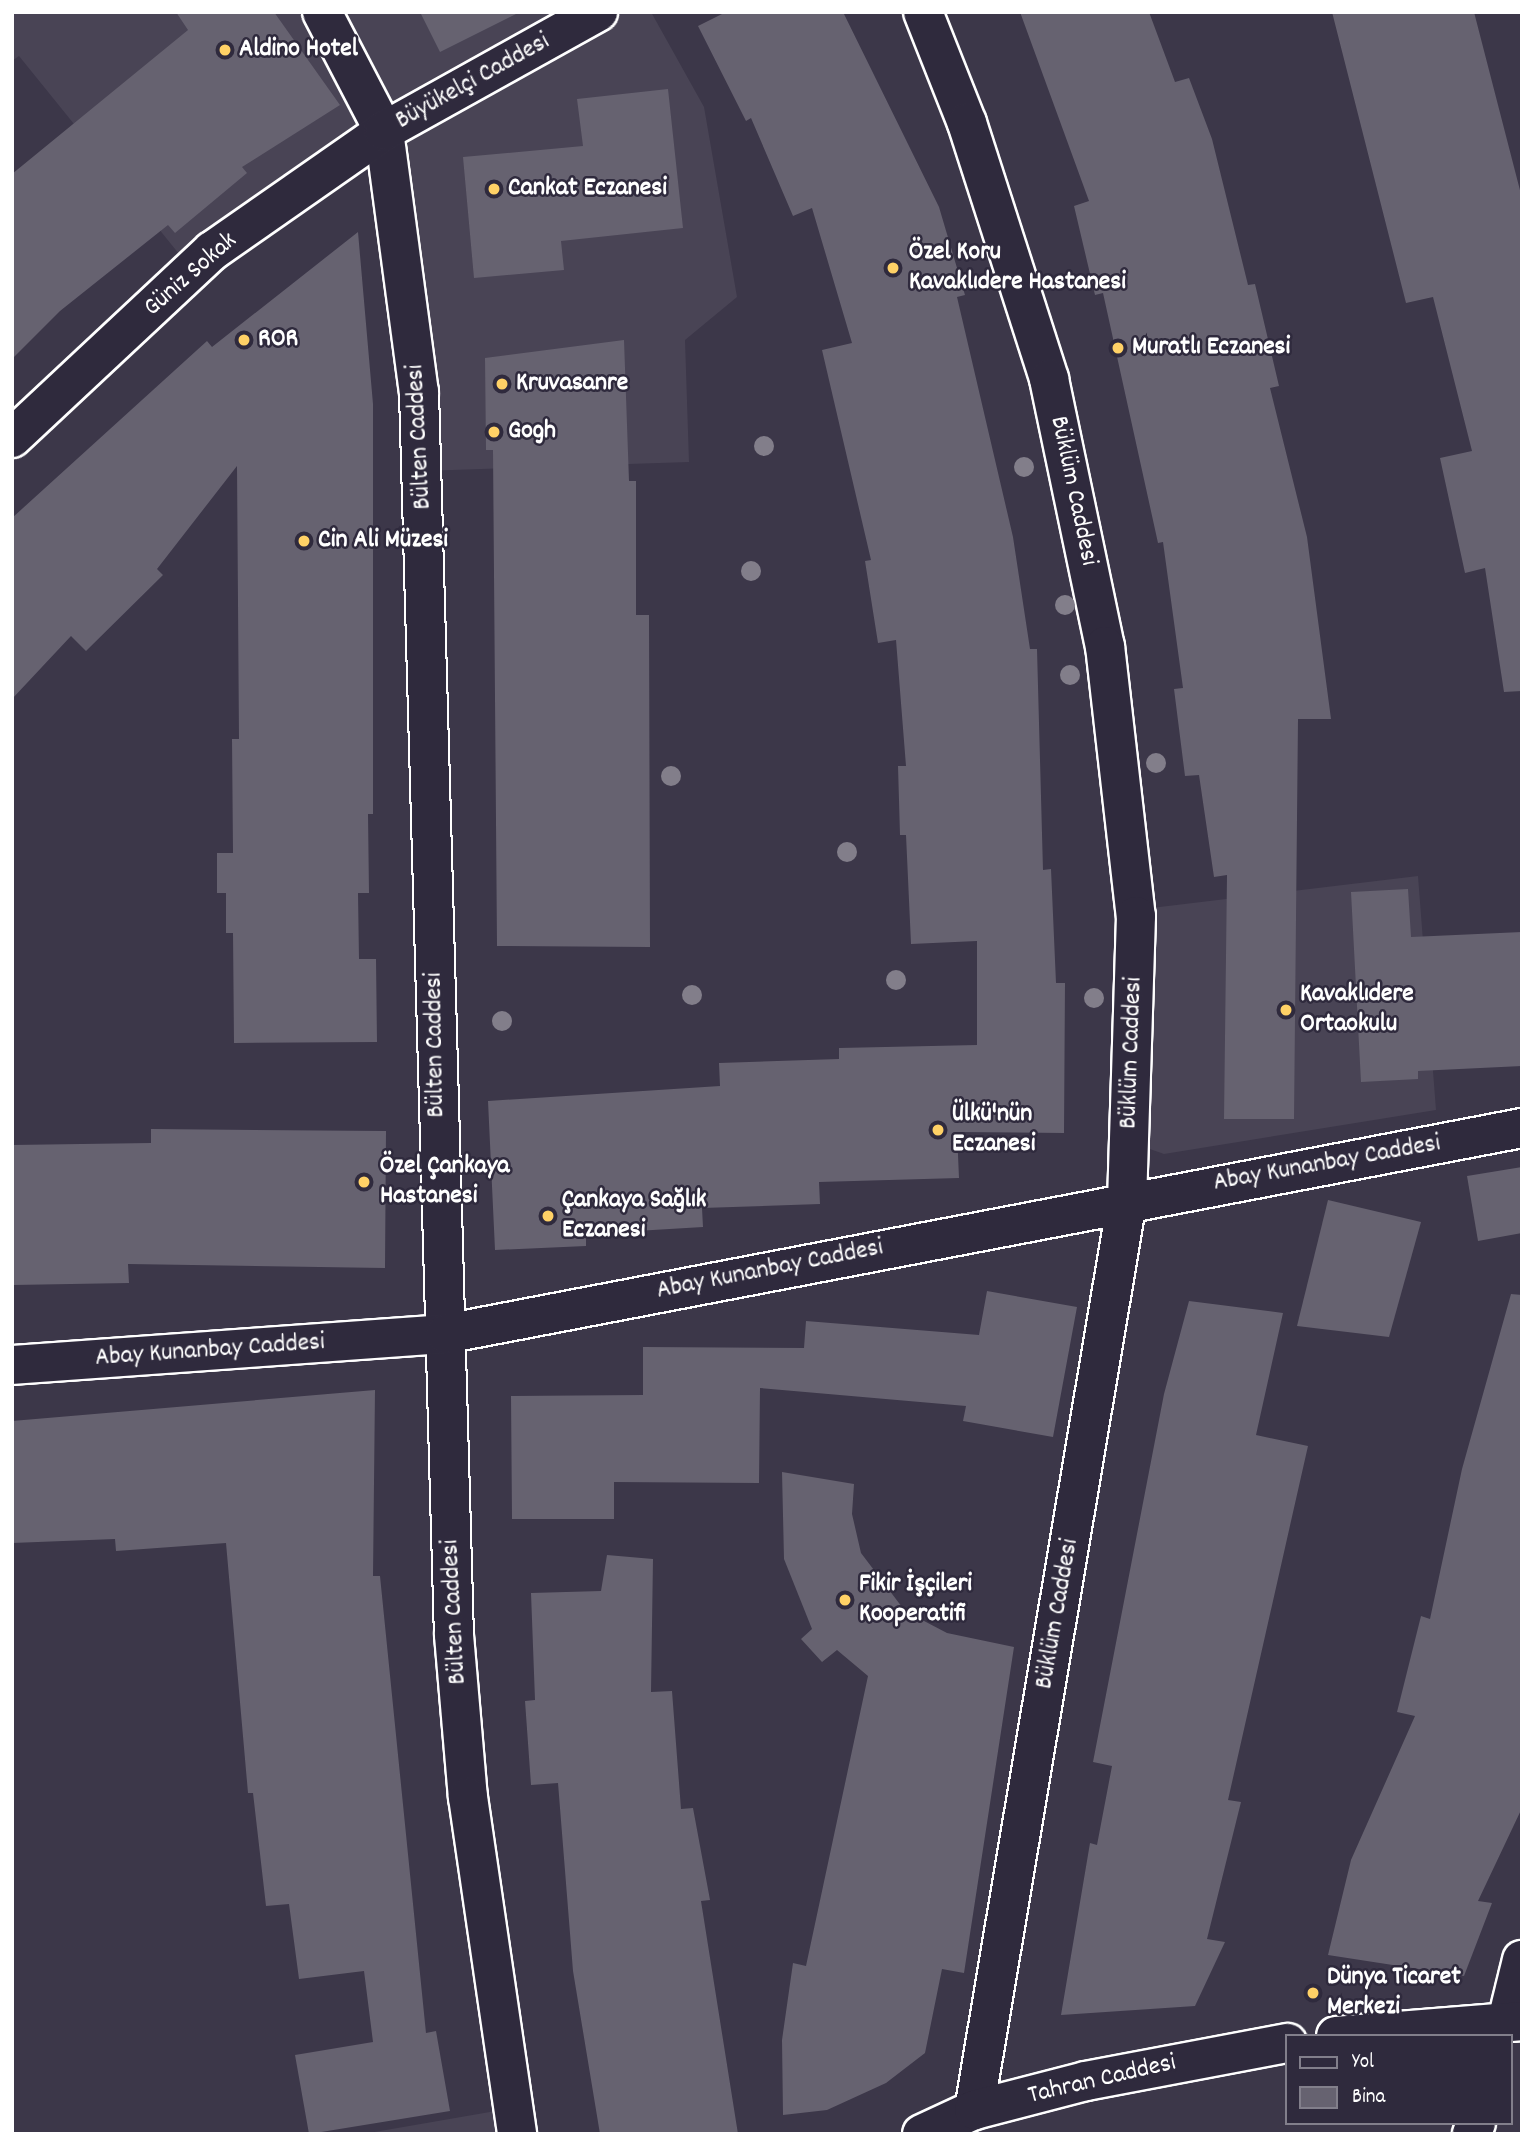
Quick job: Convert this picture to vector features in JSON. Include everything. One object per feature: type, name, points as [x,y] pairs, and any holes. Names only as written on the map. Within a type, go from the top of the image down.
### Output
[{"type":"street","name":"Bülten Caddesi","points":[[322,12],[384,131],[404,243],[420,405],[454,1635],[468,1797],[517,2134]]},
{"type":"street","name":"Büyükelçi Caddesi","points":[[384,131],[598,12]]},
{"type":"street","name":"Büklüm Caddesi","points":[[923,12],[967,123],[1049,379],[1105,646],[1136,916],[1127,1201],[974,2110]]},
{"type":"street","name":"Güniz Sokak","points":[[12,438],[212,251],[384,131]]},
{"type":"street","name":"Abay Kunanbay Caddesi","points":[[12,1366],[445,1334],[1127,1201],[1522,1128]]},
{"type":"street","points":[[1371,2034],[1510,2026],[1522,1960]]},
{"type":"street","name":"Tahran Caddesi","points":[[922,2134],[974,2110],[1086,2081],[1286,2043]]},
{"type":"shaded area","points":[[12,12],[651,12],[704,107],[737,297],[685,340],[689,462],[423,471],[384,131],[192,270],[19,56],[12,61]]},
{"type":"shaded area","name":"Kavaklıdere Ortaokulu","points":[[1418,876],[1436,1110],[1164,1154],[1147,1148],[1143,909]]},
{"type":"shaded area","points":[[513,2108],[517,2134],[363,2134]]},
{"type":"building","points":[[176,12],[274,12],[340,105],[242,167],[247,173],[175,233],[168,225],[60,311],[12,359],[12,174],[188,30]]},
{"type":"building","points":[[420,12],[520,12],[440,52]]},
{"type":"building","points":[[726,12],[843,12],[939,207],[965,295],[957,297],[1013,537],[1030,649],[1037,649],[1043,870],[1051,869],[1056,983],[1065,983],[1064,1133],[957,1132],[959,1178],[819,1182],[820,1204],[702,1208],[703,1227],[586,1234],[586,1246],[495,1250],[488,1101],[720,1086],[719,1063],[839,1059],[839,1048],[977,1045],[977,941],[911,944],[906,835],[900,835],[898,766],[906,766],[896,640],[878,643],[865,561],[871,560],[822,350],[852,343],[812,208],[793,216],[751,118],[746,121],[698,26]]},
{"type":"building","points":[[1020,12],[1149,12],[1175,82],[1189,78],[1212,139],[1248,285],[1255,284],[1279,386],[1270,388],[1307,537],[1331,719],[1298,719],[1294,1119],[1224,1119],[1227,875],[1214,877],[1199,775],[1185,776],[1174,689],[1183,688],[1163,542],[1158,543],[1103,293],[1095,295],[1074,206],[1089,201]]},
{"type":"building","points":[[1332,12],[1474,12],[1522,198],[1522,691],[1504,692],[1485,568],[1465,573],[1440,458],[1472,451],[1433,297],[1406,303]]},
{"type":"building","points":[[668,89],[683,228],[561,241],[564,270],[474,278],[463,157],[583,146],[577,99]]},
{"type":"building","points":[[358,232],[373,404],[373,814],[368,814],[369,893],[358,893],[359,959],[376,959],[377,1042],[234,1043],[233,933],[226,933],[226,893],[217,893],[217,853],[233,853],[232,739],[239,739],[237,466],[157,569],[163,575],[86,651],[71,636],[12,699],[12,518],[207,341],[212,347]]},
{"type":"building","points":[[624,340],[629,481],[636,481],[636,615],[649,615],[650,947],[497,946],[493,450],[486,450],[485,358]]},
{"type":"building","points":[[1408,889],[1411,937],[1522,932],[1522,1066],[1418,1071],[1418,1079],[1361,1082],[1351,892]]},
{"type":"building","points":[[151,1129],[386,1131],[385,1268],[128,1264],[129,1283],[13,1285],[12,1145],[151,1143]]},
{"type":"building","points":[[1522,1167],[1522,1233],[1478,1241],[1467,1176]]},
{"type":"building","points":[[1328,1200],[1421,1222],[1389,1337],[1297,1326]]},
{"type":"building","points":[[987,1291],[1077,1307],[1053,1437],[963,1421],[966,1406],[760,1388],[759,1483],[614,1482],[614,1519],[512,1519],[511,1396],[643,1395],[643,1347],[804,1348],[806,1321],[979,1335]]},
{"type":"building","points":[[1511,1294],[1522,1295],[1522,1808],[1478,1901],[1492,1903],[1464,1976],[1328,1955],[1351,1860],[1415,1716],[1397,1712],[1421,1616],[1430,1619],[1462,1469]]},
{"type":"building","points":[[1189,1301],[1283,1313],[1256,1435],[1308,1446],[1228,1800],[1241,1802],[1207,1939],[1225,1942],[1195,2006],[1061,2015],[1090,1843],[1097,1845],[1112,1766],[1093,1762],[1164,1394]]},
{"type":"building","points":[[375,1390],[373,1576],[380,1576],[426,2033],[436,2031],[450,2111],[309,2134],[295,2055],[373,2042],[364,1971],[299,1979],[289,1904],[266,1906],[253,1793],[248,1793],[226,1543],[116,1551],[115,1539],[12,1543],[12,1421]]},
{"type":"building","points":[[782,1472],[854,1484],[852,1514],[861,1553],[905,1611],[947,1633],[1014,1647],[964,1973],[942,1969],[925,2053],[886,2083],[827,2110],[783,2115],[782,2040],[793,1963],[806,1966],[868,1676],[837,1650],[822,1662],[801,1639],[812,1629],[784,1559]]},
{"type":"building","points":[[607,1555],[653,1559],[651,1692],[672,1691],[681,1809],[693,1808],[710,1900],[701,1901],[738,2134],[600,2134],[573,1971],[558,1783],[531,1785],[525,1701],[535,1700],[531,1593],[601,1591]]},
{"type":"place","name":"Aldino Hotel","points":[[225,50]]},
{"type":"place","name":"Cankat Eczanesi","points":[[494,189]]},
{"type":"place","name":"Özel Koru Kavaklıdere Hastanesi","points":[[893,268]]},
{"type":"place","name":"ROR","points":[[244,340]]},
{"type":"place","name":"Muratlı Eczanesi","points":[[1118,348]]},
{"type":"place","name":"Kruvasanre","points":[[502,384]]},
{"type":"place","name":"Gogh","points":[[494,432]]},
{"type":"place","name":"Cin Ali Müzesi","points":[[304,541]]},
{"type":"place","name":"Kavaklıdere Ortaokulu","points":[[1286,1010]]},
{"type":"place","name":"Ülkü'nün Eczanesi","points":[[938,1130]]},
{"type":"place","name":"Özel Çankaya Hastanesi","points":[[364,1182]]},
{"type":"place","name":"Çankaya Sağlık Eczanesi","points":[[548,1216]]},
{"type":"place","name":"Fikir İşçileri Kooperatifi","points":[[845,1600]]},
{"type":"place","name":"Dünya Ticaret Merkezi","points":[[1313,1993]]}]
